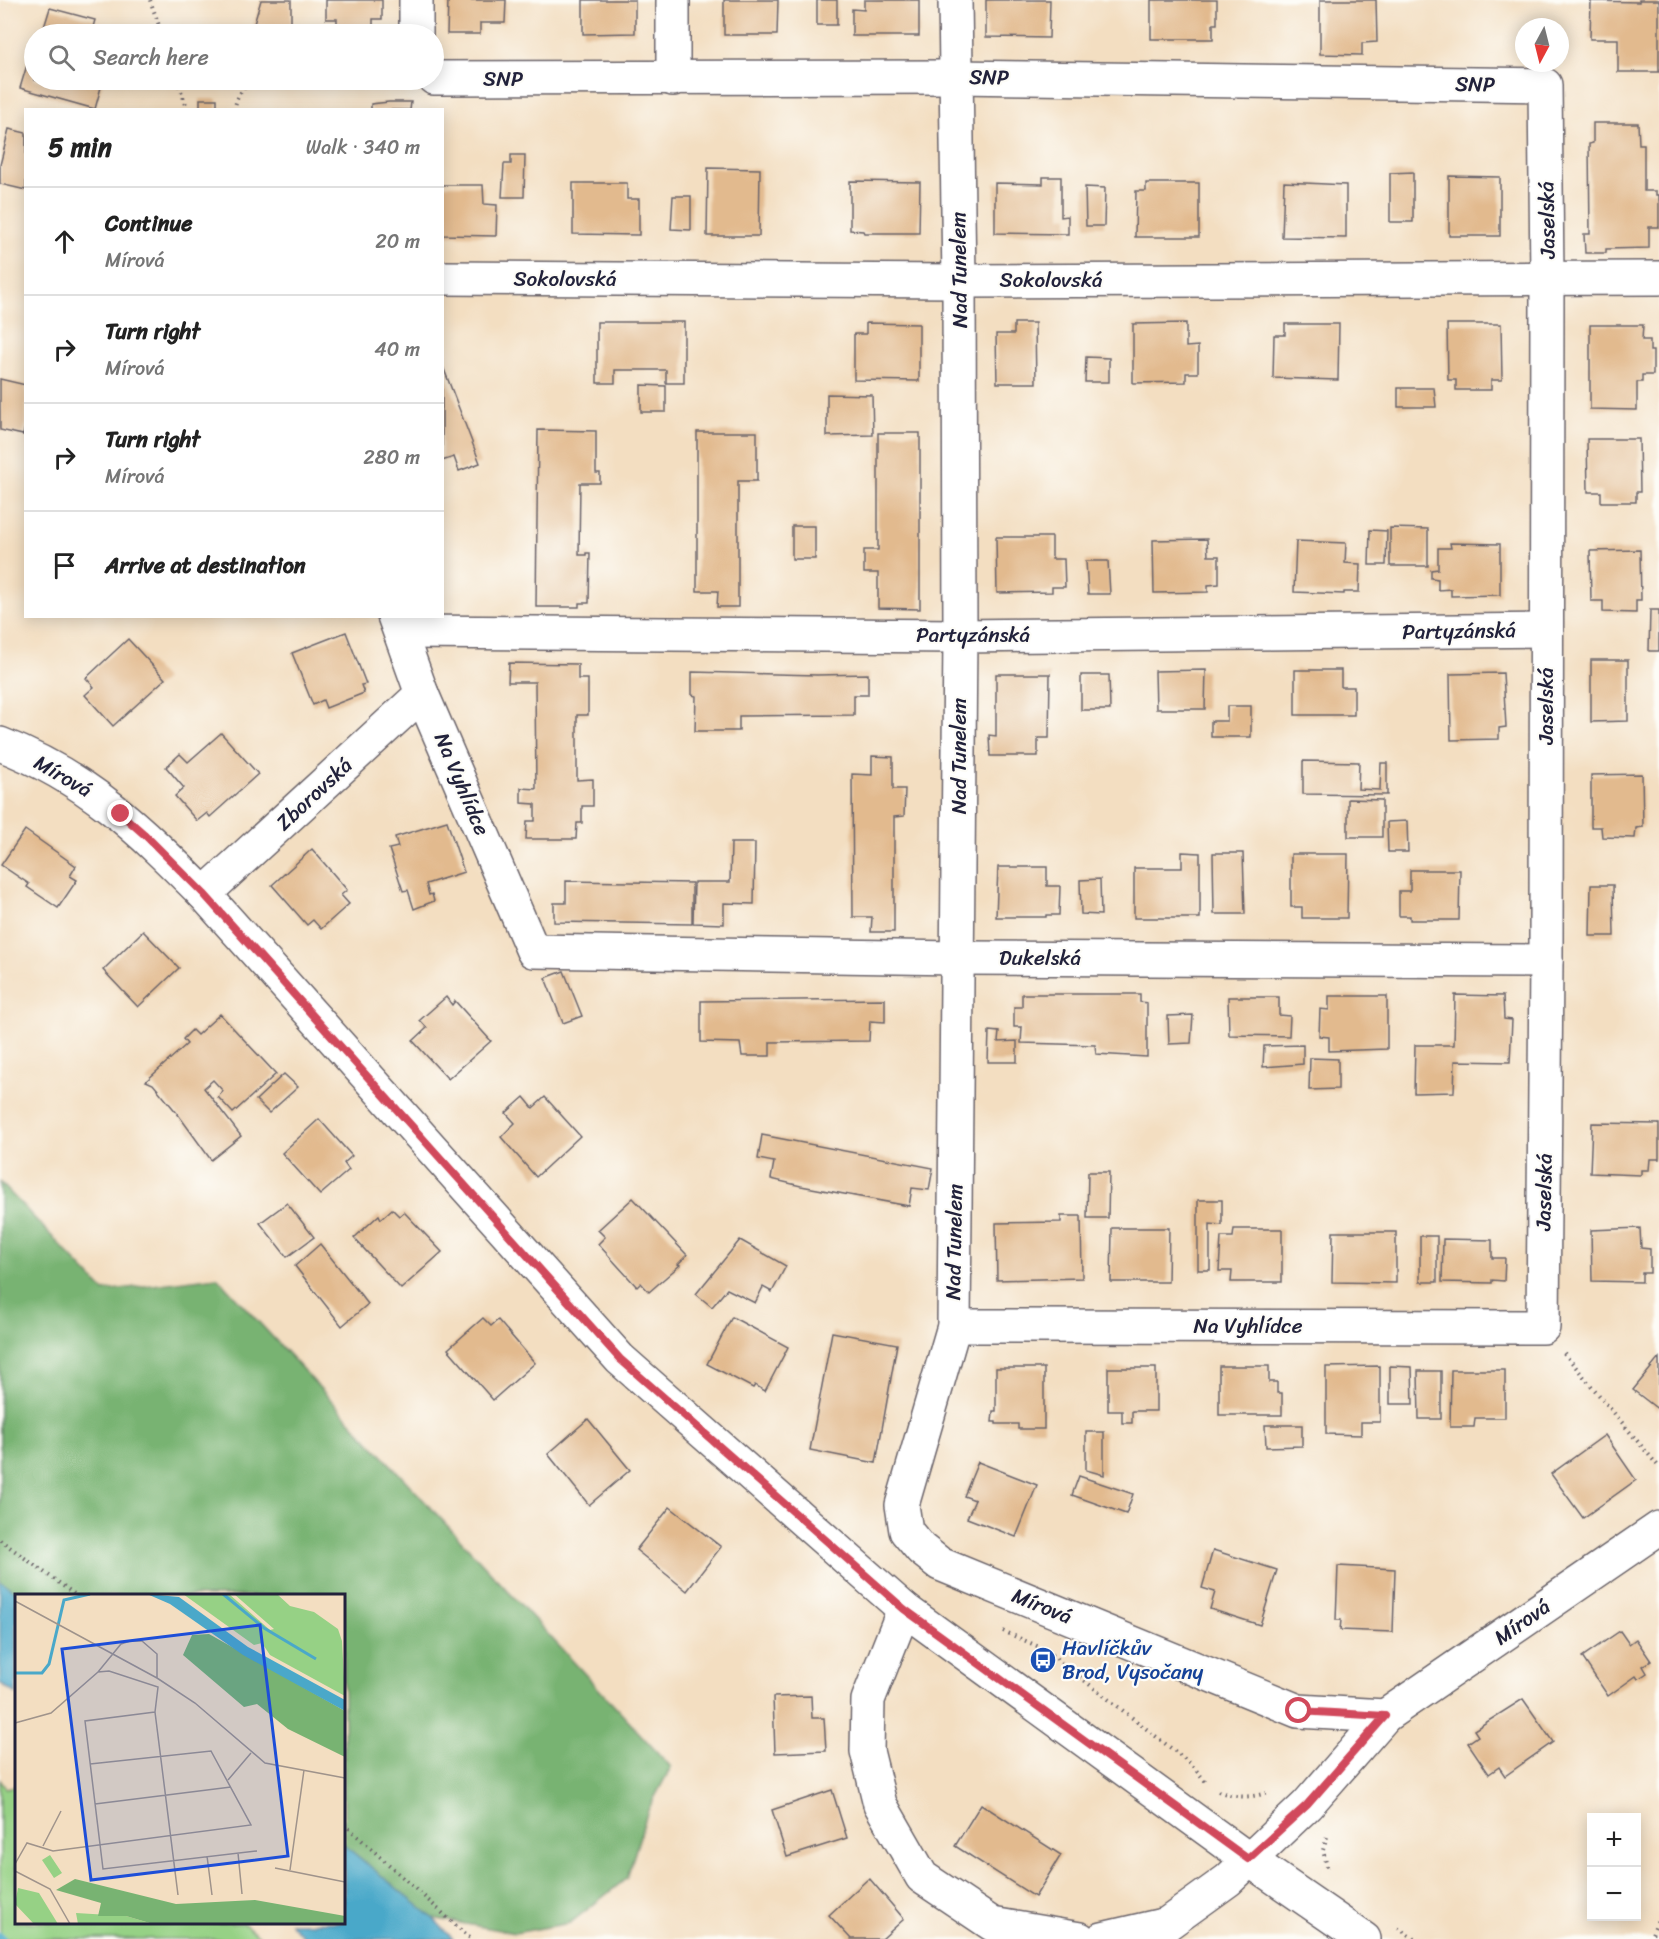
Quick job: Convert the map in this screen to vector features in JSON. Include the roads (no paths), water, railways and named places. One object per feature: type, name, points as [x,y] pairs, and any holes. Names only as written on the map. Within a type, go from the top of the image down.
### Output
[{"type":"street","points":[[416,0],[416,24]]},
{"type":"street","points":[[673,0],[673,79]]},
{"type":"street","name":"Nad Tunelem","points":[[902,1505],[954,1326],[960,636],[955,0]]},
{"type":"street","name":"SNP","points":[[444,78],[956,77],[1545,85]]},
{"type":"street","name":"Jaselská","points":[[1543,1327],[1548,277],[1545,85]]},
{"type":"street","name":"Sokolovská","points":[[444,278],[959,281],[1659,278]]},
{"type":"street","name":"Partyzánská","points":[[398,624],[960,636],[1546,630]]},
{"type":"street","name":"Na Vyhlídce","points":[[398,624],[422,694],[534,951]]},
{"type":"street","name":"Zborovská","points":[[204,894],[422,694]]},
{"type":"street","name":"Mírová","points":[[0,744],[54,769],[96,795],[145,835],[204,894],[620,1359],[904,1609],[1248,1859],[1364,1939]]},
{"type":"street","name":"Dukelská","points":[[534,951],[957,958],[1546,961]]},
{"type":"street","name":"Na Vyhlídce","points":[[954,1326],[1543,1327]]},
{"type":"street","name":"Mírová","points":[[902,1505],[906,1531],[921,1549],[940,1564],[1299,1711],[1385,1716]]},
{"type":"street","name":"Mírová","points":[[1102,1939],[1167,1924],[1228,1880],[1307,1805],[1385,1716],[1659,1528]]},
{"type":"street","points":[[904,1609],[868,1700],[867,1751],[880,1804],[922,1876],[992,1924],[1080,1939]]},
{"type":"water","points":[[0,1581],[20,1594],[15,1594],[15,1693],[0,1683]]},
{"type":"water","points":[[345,1846],[433,1918],[453,1939],[306,1939],[291,1924],[345,1924]]},
{"type":"place","name":"Havlíčkův Brod, Vysočany","points":[[1043,1660]]}]
